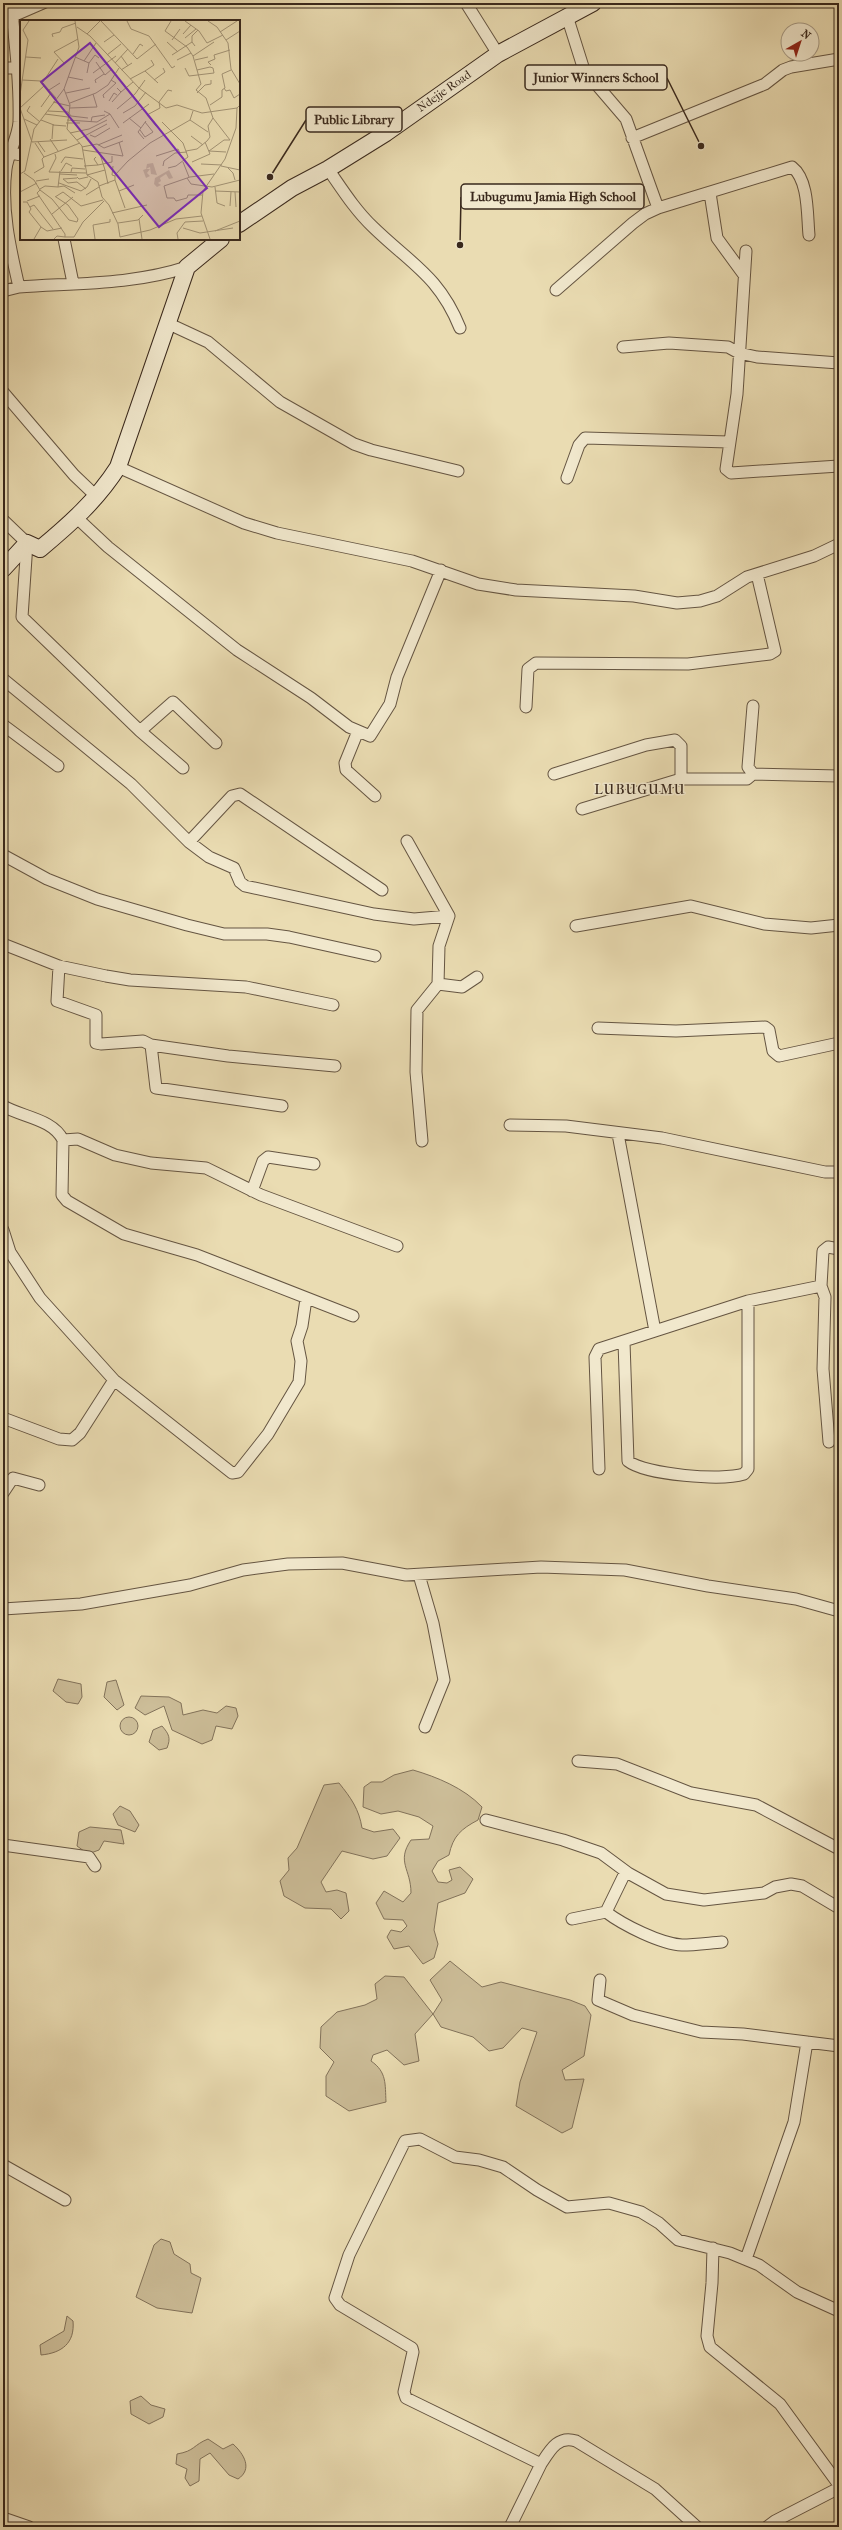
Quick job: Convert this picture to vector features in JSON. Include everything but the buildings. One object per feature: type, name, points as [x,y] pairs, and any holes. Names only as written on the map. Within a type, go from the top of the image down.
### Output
[{"type":"street","points":[[11,3],[19,123],[16,154],[6,168],[3,200],[8,239],[18,287]]},
{"type":"street","points":[[13,16],[43,3]]},
{"type":"street","points":[[466,3],[498,54]]},
{"type":"street","name":"Ndejje Road","points":[[240,223],[292,188],[328,169],[386,133],[498,54],[592,3]]},
{"type":"street","points":[[567,16],[584,70],[623,116],[658,208]]},
{"type":"street","points":[[632,138],[765,84],[783,70],[839,59]]},
{"type":"street","points":[[3,68],[16,68]]},
{"type":"street","points":[[556,290],[645,214],[658,208],[710,193],[792,166],[797,171],[804,190],[809,235]]},
{"type":"street","points":[[328,169],[352,204],[372,227],[425,273],[441,290],[452,307],[460,328]]},
{"type":"street","points":[[710,193],[717,238],[744,275]]},
{"type":"street","points":[[64,240],[73,283]]},
{"type":"street","points":[[3,291],[18,287],[164,275],[187,267],[220,240]]},
{"type":"street","points":[[746,251],[737,394],[726,469],[731,473],[839,466]]},
{"type":"street","points":[[3,520],[27,543],[40,549],[77,518],[97,497],[118,467],[187,267]]},
{"type":"street","points":[[167,322],[208,342],[280,402],[354,444],[458,471]]},
{"type":"street","points":[[624,347],[669,343],[728,347],[739,353],[764,358],[839,363]]},
{"type":"street","points":[[3,392],[74,475],[97,497]]},
{"type":"street","points":[[567,478],[579,445],[585,438],[729,442]]},
{"type":"street","points":[[118,467],[244,523],[277,533],[412,561],[478,584],[516,590],[634,596],[677,603],[700,601],[717,596],[747,577],[814,556],[839,544]]},
{"type":"street","points":[[77,518],[108,547],[237,650],[311,698],[358,732],[370,736],[390,704],[398,677],[441,570]]},
{"type":"street","points":[[3,569],[27,543]]},
{"type":"street","points":[[27,543],[22,617],[140,732],[183,768]]},
{"type":"street","points":[[526,707],[528,669],[536,663],[688,664],[770,654],[775,651],[757,574]]},
{"type":"street","points":[[3,679],[131,784],[189,842],[209,857],[234,868],[240,882],[245,886],[374,914],[414,919],[449,916]]},
{"type":"street","points":[[140,732],[173,702],[216,743]]},
{"type":"street","points":[[752,774],[748,768],[753,706]]},
{"type":"street","points":[[3,725],[58,766]]},
{"type":"street","points":[[358,732],[345,763],[346,770],[375,796]]},
{"type":"street","points":[[554,774],[646,745],[675,740],[682,746],[681,779]]},
{"type":"street","points":[[582,809],[681,779],[747,779],[752,774],[839,776]]},
{"type":"street","points":[[189,842],[232,796],[240,794],[382,890]]},
{"type":"street","points":[[407,841],[449,916],[439,946],[438,984],[417,1010],[416,1072],[422,1142]]},
{"type":"street","points":[[3,855],[47,879],[97,899],[187,925],[224,934],[267,934],[289,937],[375,956]]},
{"type":"street","points":[[576,926],[691,906],[764,924],[811,928],[839,925]]},
{"type":"street","points":[[3,944],[59,966],[130,980],[246,987],[333,1005]]},
{"type":"street","points":[[59,966],[57,1001],[96,1015],[96,1043],[101,1044],[143,1041],[151,1045],[228,1056],[335,1066]]},
{"type":"street","points":[[438,984],[462,987],[477,977]]},
{"type":"street","points":[[598,1028],[676,1031],[765,1027],[769,1030],[773,1051],[779,1056],[839,1043]]},
{"type":"street","points":[[151,1045],[156,1088],[282,1106]]},
{"type":"street","points":[[3,1106],[53,1127],[63,1140],[62,1193],[67,1201],[124,1234],[204,1258],[306,1299],[353,1316]]},
{"type":"street","points":[[510,1125],[566,1126],[618,1134],[662,1138],[825,1172],[839,1172]]},
{"type":"street","points":[[618,1134],[655,1331]]},
{"type":"street","points":[[63,1140],[78,1139],[115,1155],[151,1163],[206,1168],[252,1191],[397,1246]]},
{"type":"street","points":[[252,1191],[263,1161],[268,1158],[314,1164]]},
{"type":"street","points":[[3,1230],[6,1256],[40,1298],[114,1380],[230,1472],[238,1472],[268,1434],[299,1382],[301,1361],[297,1341],[302,1326],[306,1299]]},
{"type":"street","points":[[829,1442],[823,1369],[825,1297],[821,1286],[823,1251],[828,1247],[839,1249]]},
{"type":"street","points":[[599,1469],[596,1354],[600,1348],[624,1342],[748,1301],[821,1286]]},
{"type":"street","points":[[624,1342],[628,1461],[652,1471],[720,1478],[740,1475],[748,1469],[748,1301]]},
{"type":"street","points":[[3,1418],[59,1440],[72,1440],[80,1433],[114,1380]]},
{"type":"street","points":[[3,1493],[13,1478],[38,1485]]},
{"type":"street","points":[[3,1609],[81,1604],[190,1585],[243,1570],[288,1564],[342,1562],[399,1574],[419,1575],[541,1567],[625,1570],[708,1586],[796,1599],[839,1611]]},
{"type":"street","points":[[419,1575],[433,1623],[444,1680],[425,1726]]},
{"type":"street","points":[[578,1761],[617,1764],[692,1793],[756,1805],[839,1849]]},
{"type":"street","points":[[486,1820],[563,1840],[601,1853],[628,1873],[666,1894],[697,1899],[764,1893],[775,1887],[791,1884],[802,1886],[839,1908]]},
{"type":"street","points":[[3,1845],[90,1857],[95,1866]]},
{"type":"street","points":[[606,1912],[624,1875],[628,1873]]},
{"type":"street","points":[[572,1919],[606,1912],[650,1936],[667,1942],[681,1945],[722,1942]]},
{"type":"street","points":[[600,1980],[598,2000],[633,2015],[701,2032],[743,2034],[839,2046]]},
{"type":"street","points":[[746,2259],[794,2122],[807,2042]]},
{"type":"street","points":[[541,2464],[407,2399],[404,2392],[413,2352],[412,2348],[340,2305],[335,2298],[349,2255],[405,2141],[420,2140],[455,2157],[479,2160],[503,2166],[536,2190],[567,2207],[609,2203],[641,2212],[659,2223],[678,2240],[713,2248],[746,2259],[775,2274],[797,2292],[839,2311]]},
{"type":"street","points":[[3,2165],[65,2200]]},
{"type":"street","points":[[713,2248],[712,2283],[707,2336],[710,2347],[780,2404],[839,2486],[774,2521],[767,2527]]},
{"type":"street","points":[[510,2527],[541,2464],[551,2448],[560,2441],[570,2439],[576,2441],[655,2490],[697,2527]]},
{"type":"street","points":[[3,2518],[29,2527]]},
{"type":"shaded area","points":[[58,1679],[81,1684],[82,1697],[78,1704],[66,1702],[53,1691]]},
{"type":"shaded area","points":[[116,1680],[124,1705],[117,1710],[104,1697],[107,1682]]},
{"type":"shaded area","points":[[141,1696],[169,1697],[181,1703],[183,1715],[203,1710],[217,1713],[226,1706],[236,1708],[238,1716],[232,1729],[216,1726],[212,1740],[202,1744],[172,1730],[164,1706],[145,1715],[135,1708]]},
{"type":"shaded area","points":[[125,1717],[133,1717],[138,1722],[136,1733],[133,1735],[125,1735],[120,1730],[120,1722]]},
{"type":"shaded area","points":[[162,1726],[168,1734],[169,1741],[167,1748],[159,1750],[149,1742],[153,1730]]},
{"type":"shaded area","points":[[413,1770],[450,1784],[467,1794],[482,1807],[478,1820],[462,1830],[455,1838],[449,1855],[438,1861],[432,1871],[438,1882],[447,1883],[452,1880],[449,1870],[460,1867],[473,1879],[465,1893],[438,1903],[434,1930],[438,1944],[434,1958],[423,1964],[409,1946],[394,1949],[387,1937],[391,1930],[401,1932],[407,1926],[403,1920],[384,1919],[376,1903],[384,1891],[403,1902],[411,1893],[404,1860],[405,1854],[411,1840],[429,1839],[433,1826],[419,1817],[398,1811],[381,1814],[363,1807],[364,1787],[371,1782],[382,1782],[394,1775]]},
{"type":"shaded area","points":[[339,1783],[354,1804],[359,1815],[362,1828],[374,1832],[393,1829],[400,1838],[387,1856],[373,1859],[342,1851],[321,1882],[326,1892],[337,1890],[346,1893],[349,1911],[341,1919],[331,1909],[305,1908],[284,1896],[280,1881],[289,1870],[288,1858],[297,1848],[324,1785]]},
{"type":"shaded area","points":[[120,1806],[130,1811],[139,1825],[135,1832],[118,1825],[113,1814]]},
{"type":"shaded area","points":[[90,1827],[121,1830],[124,1844],[104,1841],[99,1850],[88,1854],[77,1846],[79,1832]]},
{"type":"shaded area","points":[[450,1961],[482,1987],[501,1982],[570,2000],[585,2006],[591,2015],[584,2056],[562,2070],[565,2080],[584,2079],[572,2128],[562,2133],[516,2106],[520,2082],[537,2032],[522,2028],[503,2048],[489,2051],[473,2037],[441,2027],[433,2014],[442,2000],[430,1980]]},
{"type":"shaded area","points":[[385,1976],[404,1977],[433,2014],[415,2034],[419,2061],[404,2065],[387,2050],[373,2055],[371,2061],[383,2074],[386,2102],[349,2111],[326,2096],[326,2076],[334,2062],[320,2048],[321,2027],[337,2012],[365,2005],[377,1999],[375,1984]]},
{"type":"shaded area","points":[[161,2239],[170,2242],[174,2254],[190,2264],[191,2273],[201,2278],[192,2313],[157,2308],[136,2297],[154,2245]]},
{"type":"shaded area","points":[[67,2316],[73,2321],[73,2329],[72,2335],[66,2346],[55,2352],[41,2355],[40,2345],[64,2331]]},
{"type":"shaded area","points":[[141,2396],[151,2405],[165,2409],[163,2417],[149,2424],[131,2414],[130,2401]]},
{"type":"shaded area","points":[[208,2439],[223,2449],[233,2444],[241,2452],[246,2466],[245,2471],[238,2479],[229,2475],[210,2453],[200,2459],[199,2481],[190,2486],[185,2478],[187,2469],[176,2464],[177,2454],[191,2450],[199,2443]]},
{"type":"place","name":"Junior Winners School","points":[[701,146]]},
{"type":"place","name":"Public Library","points":[[270,177]]},
{"type":"place","name":"Lubugumu Jamia High School","points":[[460,245]]},
{"type":"district","name":"LUBUGUMU","points":[[640,789]]}]
